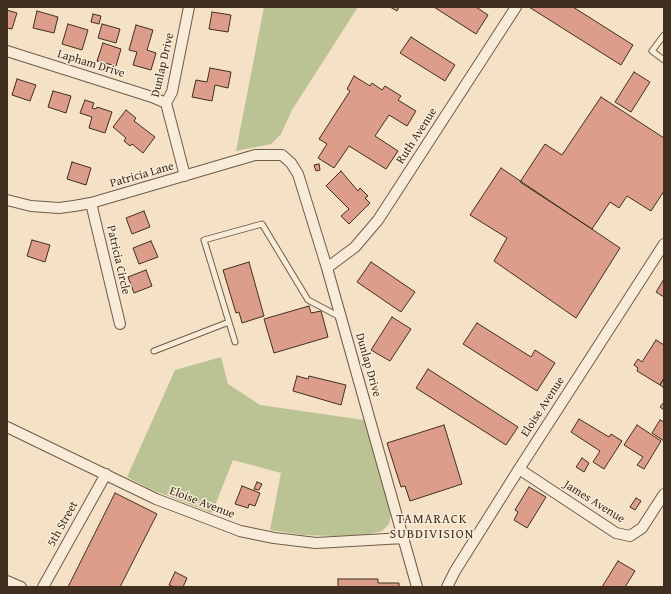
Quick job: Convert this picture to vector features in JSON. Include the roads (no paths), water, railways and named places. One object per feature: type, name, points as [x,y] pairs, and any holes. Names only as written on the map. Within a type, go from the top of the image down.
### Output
[{"type":"street","name":"Dunlap Drive","points":[[185,176],[166,103],[172,92],[189,7]]},
{"type":"street","name":"Ruth Avenue","points":[[327,268],[355,247],[378,220],[516,7]]},
{"type":"street","name":"Lapham Drive","points":[[7,52],[152,97],[166,103]]},
{"type":"street","name":"Dunlap Drive","points":[[282,155],[291,163],[298,174],[327,268],[418,587]]},
{"type":"street","name":"Patricia Lane","points":[[7,200],[31,206],[59,208],[91,203],[255,156],[282,155]]},
{"type":"street","name":"Patricia Circle","points":[[91,203],[120,324]]},
{"type":"street","name":"Eloise Avenue","points":[[447,587],[455,571],[519,469],[664,244]]},
{"type":"street","name":"Eloise Avenue","points":[[7,427],[156,499],[208,520],[254,534],[316,543],[358,542],[404,538]]},
{"type":"street","name":"James Avenue","points":[[519,469],[616,533],[630,536],[642,528],[664,494]]},
{"type":"street","name":"5th Street","points":[[43,587],[106,474]]},
{"type":"street","points":[[7,581],[22,587]]},
{"type":"lane","points":[[664,35],[652,51],[664,60]]},
{"type":"lane","points":[[235,342],[204,240],[262,224],[308,300],[341,317]]},
{"type":"lane","points":[[154,351],[229,322]]},
{"type":"district","name":"TAMARACK SUBDIVISION","points":[[432,528]]}]
